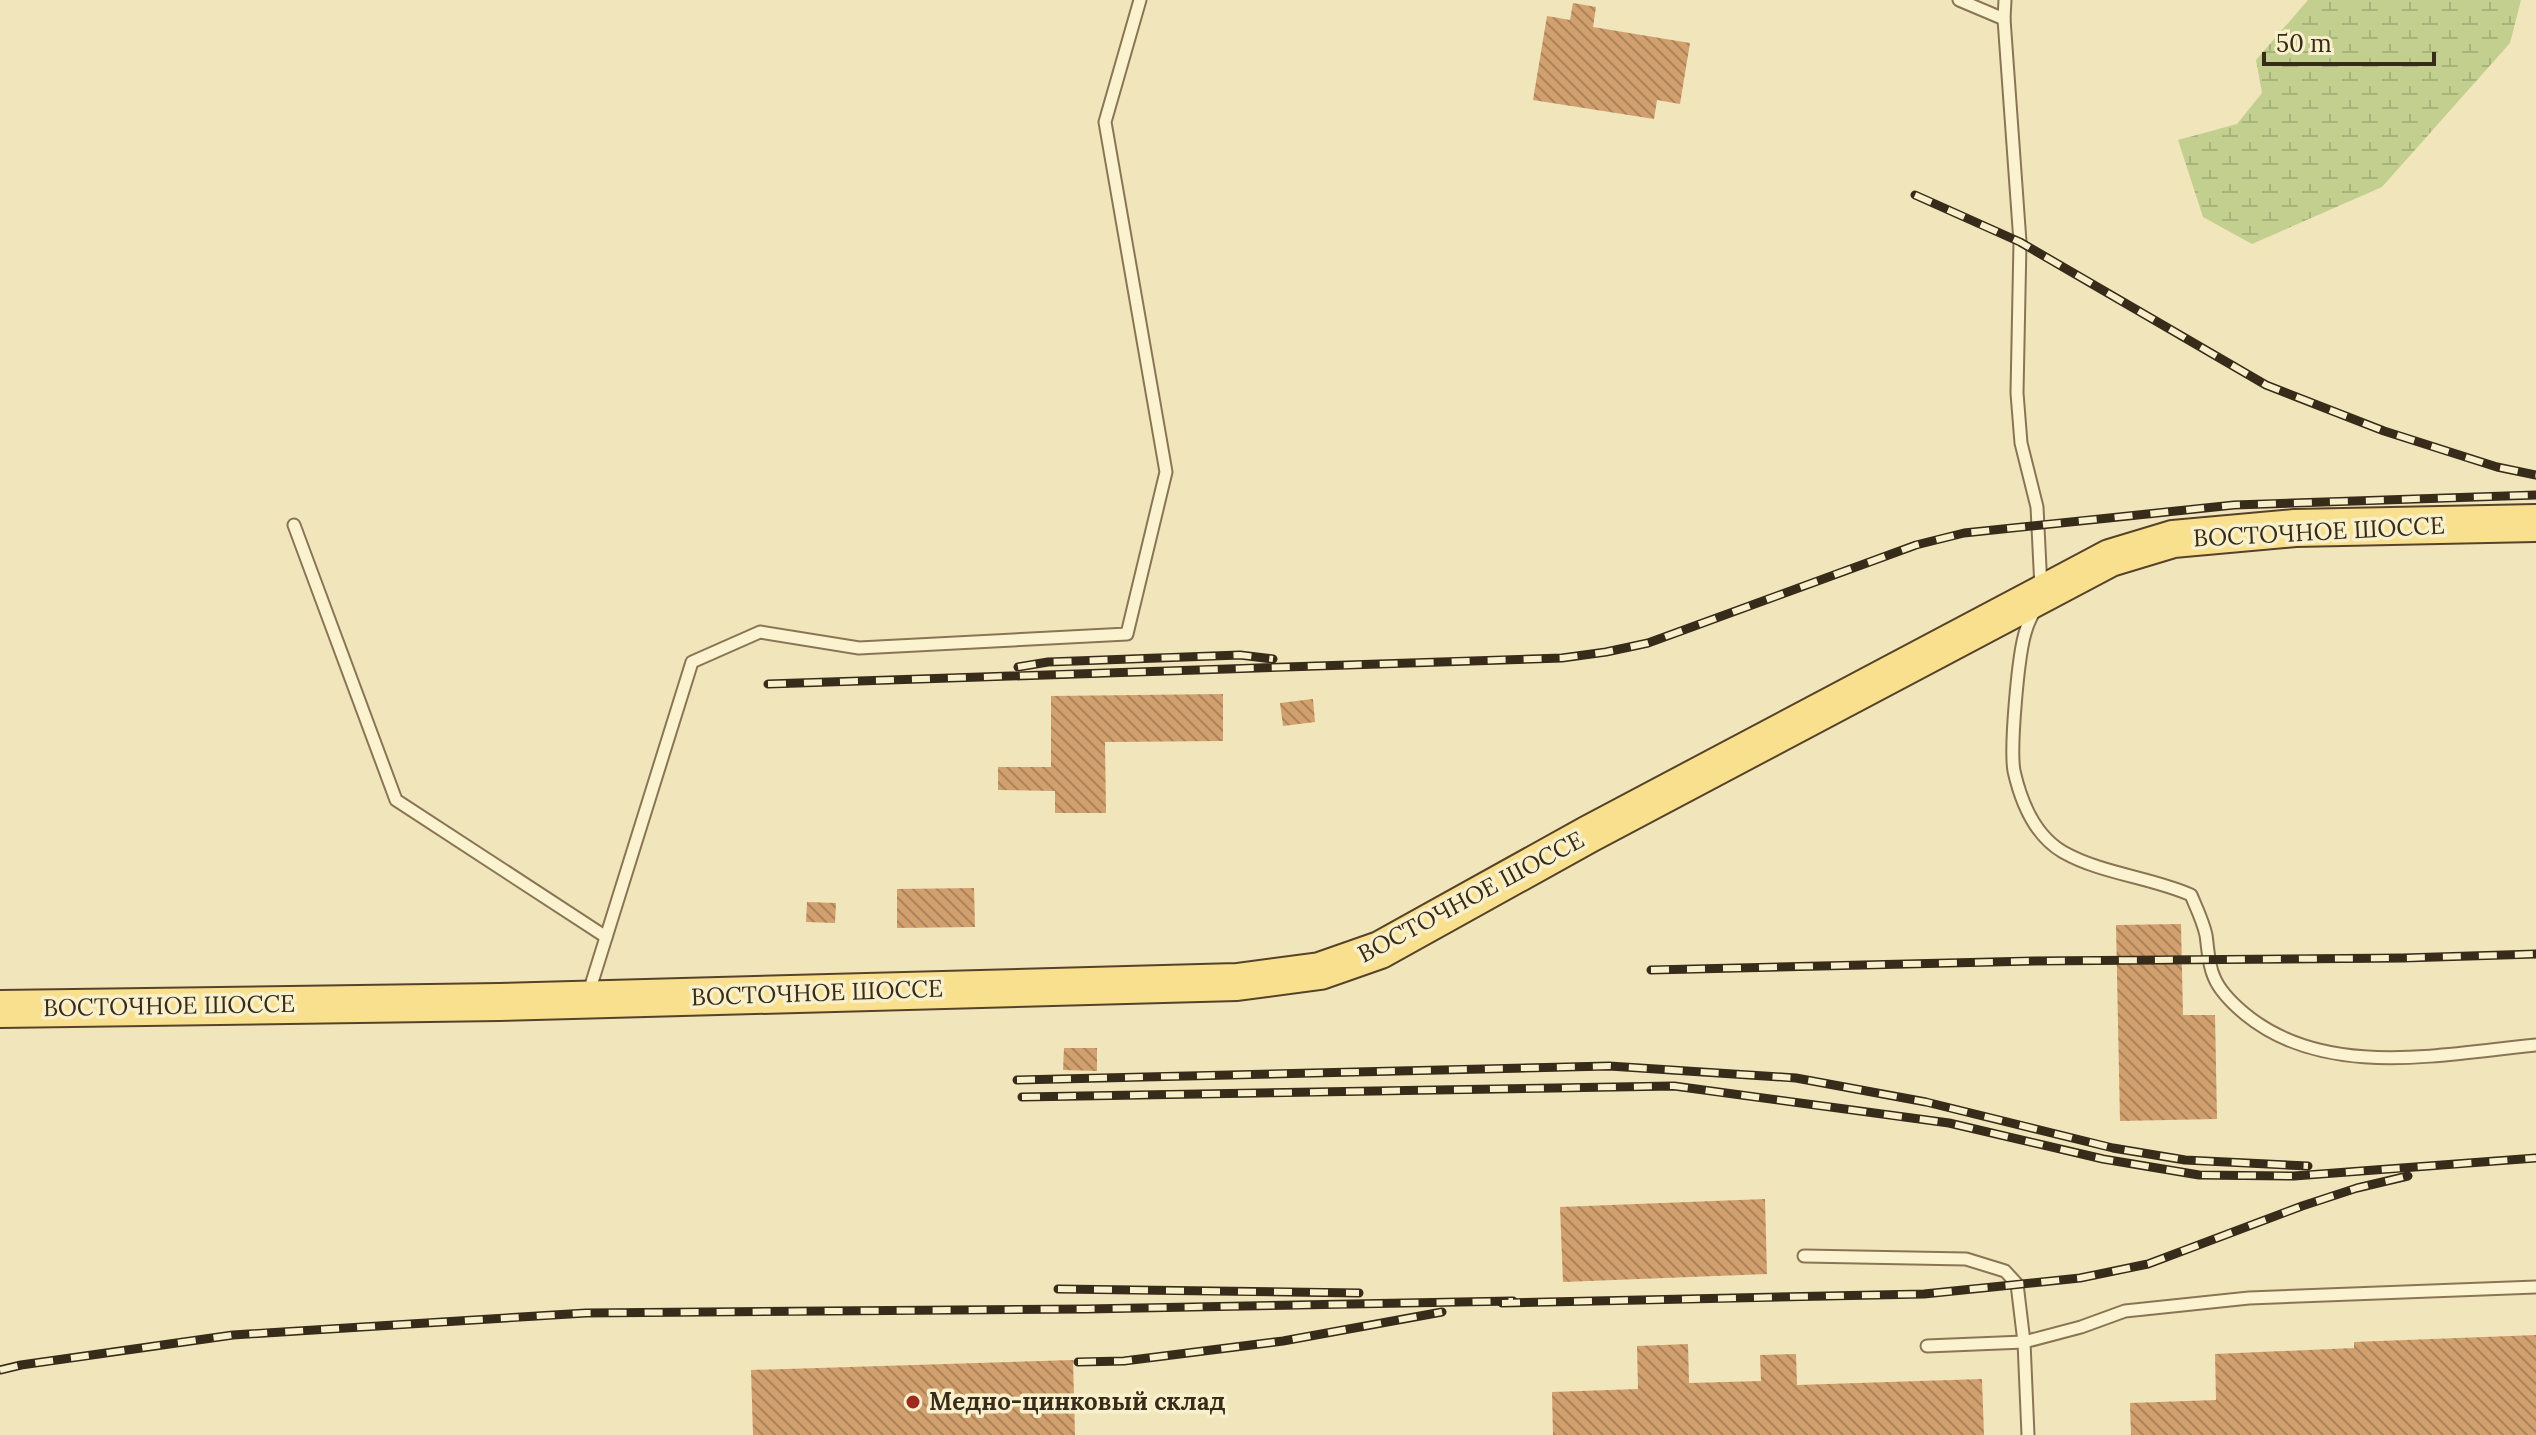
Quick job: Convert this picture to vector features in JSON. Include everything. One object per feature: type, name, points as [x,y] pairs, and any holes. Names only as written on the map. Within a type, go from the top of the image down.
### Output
[{"type":"main road","name":"ВОСТОЧНОЕ ШОССЕ","points":[[0,1009],[586,999],[1237,982],[1320,971],[1380,950],[1589,834],[2110,558],[2173,539],[2295,528],[2536,523]]},
{"type":"lane","points":[[586,999],[692,662],[760,632],[859,648],[1127,634],[1166,472],[1105,122],[1140,0]]},
{"type":"lane","points":[[1959,0],[2004,19]]},
{"type":"lane","points":[[2005,0],[2020,242],[2017,393],[2021,443],[2037,507],[2041,596],[2025,631],[2019,677],[2013,767],[2023,803],[2044,838],[2062,852],[2086,863],[2164,884],[2191,895],[2205,931],[2214,977],[2230,1001],[2273,1034],[2301,1046],[2333,1053],[2393,1058],[2536,1045]]},
{"type":"lane","points":[[294,525],[396,800],[606,937]]},
{"type":"lane","points":[[1804,1256],[1966,1259],[2005,1271],[2017,1284],[2024,1342],[2028,1435]]},
{"type":"lane","points":[[1927,1346],[2024,1342],[2125,1311],[2294,1295],[2536,1287]]},
{"type":"green space","points":[[2308,0],[2521,0],[2510,43],[2382,187],[2252,244],[2203,217],[2178,140],[2237,124],[2262,93],[2256,60]]},
{"type":"building","points":[[1573,3],[1596,7],[1593,27],[1690,43],[1680,104],[1657,100],[1654,119],[1533,100],[1547,16],[1570,20]]},
{"type":"building","points":[[1223,694],[1223,741],[1105,742],[1106,813],[1055,813],[1055,791],[998,790],[998,767],[1051,767],[1051,696]]},
{"type":"building","points":[[1313,699],[1315,722],[1283,726],[1280,703]]},
{"type":"building","points":[[974,888],[975,927],[897,928],[897,889]]},
{"type":"building","points":[[807,902],[836,903],[835,923],[806,922]]},
{"type":"building","points":[[2181,924],[2183,1015],[2215,1015],[2217,1119],[2120,1121],[2116,925]]},
{"type":"building","points":[[1064,1048],[1097,1048],[1097,1071],[1063,1070]]},
{"type":"building","points":[[1765,1199],[1767,1274],[1563,1282],[1560,1207]]},
{"type":"building","points":[[2536,1335],[2536,1435],[2131,1435],[2130,1403],[2216,1400],[2215,1354],[2354,1348],[2354,1342]]},
{"type":"building","points":[[1688,1344],[1689,1383],[1761,1381],[1760,1355],[1796,1354],[1797,1385],[1982,1379],[1984,1435],[1553,1435],[1552,1392],[1638,1389],[1637,1346]]},
{"type":"building","name":"Медно-цинковый склад","points":[[1073,1360],[1075,1435],[753,1435],[751,1370]]},
{"type":"railway","points":[[1915,195],[2020,242],[2266,385],[2384,431],[2497,467],[2536,475]]},
{"type":"railway","points":[[768,684],[1562,658],[1648,643],[1916,545],[1964,533],[2234,505],[2536,495]]},
{"type":"railway","points":[[1018,667],[1048,662],[1240,655],[1273,659]]},
{"type":"railway","points":[[1651,970],[2536,954]]},
{"type":"railway","points":[[1017,1080],[1609,1066],[1796,1078],[1926,1102],[2113,1148],[2185,1160],[2308,1166]]},
{"type":"railway","points":[[1022,1097],[1674,1086],[1949,1123],[2103,1159],[2199,1175],[2294,1176],[2536,1158]]},
{"type":"railway","points":[[1502,1303],[1924,1294],[2080,1278],[2148,1264],[2302,1206],[2408,1176]]},
{"type":"railway","points":[[1058,1289],[1359,1293]]},
{"type":"railway","points":[[0,1370],[233,1335],[586,1313],[1087,1309],[1513,1301]]},
{"type":"railway","points":[[1078,1362],[1124,1361],[1283,1341],[1442,1312]]},
{"type":"place","name":"Медно-цинковый склад","points":[[913,1402]]}]
